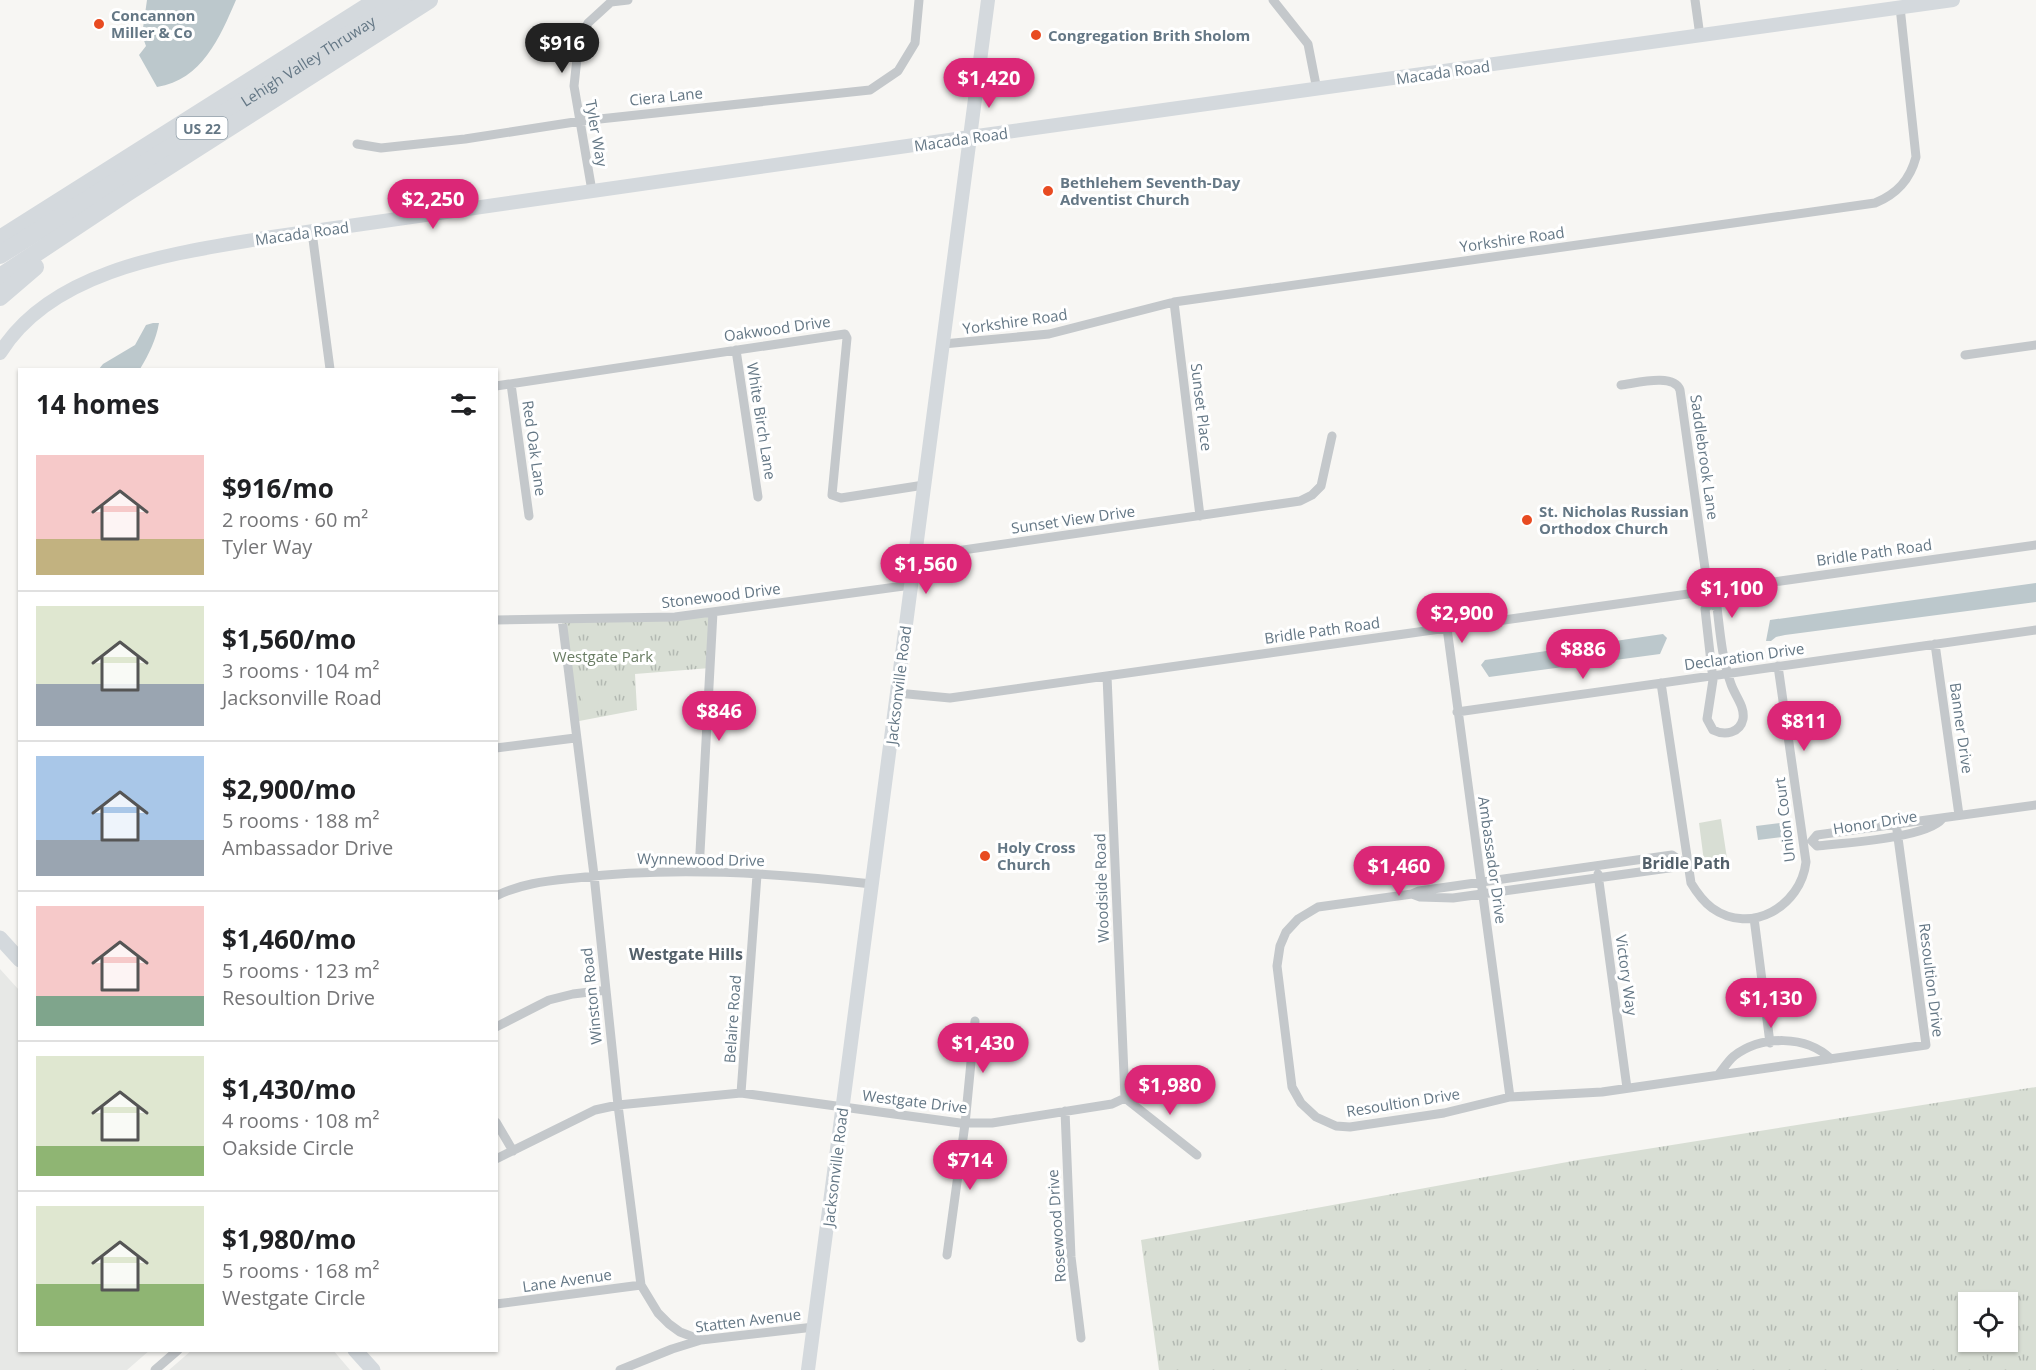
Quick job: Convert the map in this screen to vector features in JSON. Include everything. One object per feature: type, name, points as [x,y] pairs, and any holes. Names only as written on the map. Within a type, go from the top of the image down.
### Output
[{"type":"highway","name":"Lehigh Valley Thruway","points":[[0,239],[378,0]]},
{"type":"highway","name":"Lehigh Valley Thruway","points":[[0,255],[404,0]]},
{"type":"highway","points":[[0,278],[194,150],[429,0]]},
{"type":"highway","points":[[0,297],[29,272],[194,150]]},
{"type":"highway","points":[[0,224],[106,173]]},
{"type":"main road","points":[[0,938],[18,958]]},
{"type":"main road","points":[[357,1352],[373,1370]]},
{"type":"street","name":"Tyler Way","points":[[592,191],[574,86],[579,40],[588,23],[611,3],[628,0]]},
{"type":"street","name":"Ciera Lane","points":[[357,144],[381,148],[391,147],[465,139],[581,121],[870,90],[898,71],[915,43],[919,0]]},
{"type":"street","name":"Jacksonville Road","points":[[808,1370],[988,0]]},
{"type":"street","points":[[1273,0],[1308,44],[1317,90]]},
{"type":"street","points":[[1695,0],[1700,36]]},
{"type":"street","name":"Macada Road","points":[[0,353],[20,327],[39,311],[68,293],[114,270],[143,260],[180,253],[970,137],[1953,0]]},
{"type":"street","name":"Yorkshire Road","points":[[943,344],[1049,334],[1174,302],[1875,203],[1894,194],[1903,185],[1911,173],[1916,157],[1900,8]]},
{"type":"street","points":[[312,232],[330,368]]},
{"type":"street","name":"Sunset Place","points":[[1174,302],[1200,516]]},
{"type":"street","name":"Oakwood Drive","points":[[498,386],[845,334],[848,338],[832,495],[841,498],[924,485]]},
{"type":"street","points":[[1965,355],[2036,345]]},
{"type":"street","name":"White Birch Lane","points":[[736,350],[758,497]]},
{"type":"street","name":"Saddlebrook Lane","points":[[1621,385],[1668,380],[1679,386],[1708,591]]},
{"type":"street","name":"Red Oak Lane","points":[[512,384],[530,516]]},
{"type":"street","name":"Sunset View Drive","points":[[915,557],[1300,501],[1312,495],[1321,486],[1332,436]]},
{"type":"street","name":"Bridle Path Road","points":[[897,693],[950,698],[2036,545]]},
{"type":"street","name":"Stonewood Drive","points":[[498,620],[675,617],[911,585]]},
{"type":"street","points":[[1708,591],[1710,603],[1705,609],[1712,675],[1707,719],[1713,730],[1726,733],[1737,729],[1743,716],[1743,709],[1728,673],[1717,606],[1710,603]]},
{"type":"street","points":[[699,871],[713,612]]},
{"type":"street","name":"Winston Road","points":[[562,619],[641,1285],[658,1313],[669,1324],[680,1332],[701,1340]]},
{"type":"street","name":"Ambassador Drive","points":[[1447,628],[1510,1097]]},
{"type":"street","name":"Declaration Drive","points":[[1457,712],[2036,630]]},
{"type":"street","name":"Banner Drive","points":[[1935,644],[1959,815]]},
{"type":"street","name":"Union Court","points":[[1754,918],[1770,914],[1785,904],[1793,895],[1805,866],[1808,842],[1778,666]]},
{"type":"street","name":"Woodside Road","points":[[1107,676],[1125,1098]]},
{"type":"street","points":[[1661,683],[1683,860],[1691,884],[1712,908],[1731,917],[1754,918],[1770,1043]]},
{"type":"street","points":[[498,748],[575,738]]},
{"type":"street","name":"Honor Drive","points":[[1808,842],[1817,835],[2036,805]]},
{"type":"street","name":"Honor Drive","points":[[1808,842],[1818,846],[1897,836],[1918,832],[1938,824],[1942,819]]},
{"type":"street","name":"Resoultion Drive","points":[[1412,894],[1439,899],[1482,894],[1676,867],[1683,860],[1672,855],[1419,891],[1412,894],[1318,907],[1299,919],[1286,932],[1280,946],[1277,966],[1292,1087],[1296,1097],[1305,1108],[1316,1117],[1336,1126],[1350,1127],[1444,1113],[1510,1097],[1627,1089],[1926,1045],[1896,823]]},
{"type":"street","name":"Victory Way","points":[[1597,866],[1627,1089]]},
{"type":"street","name":"Wynnewood Drive","points":[[498,895],[533,883],[660,871],[699,871],[872,884]]},
{"type":"street","name":"Belaire Road","points":[[741,1093],[757,875]]},
{"type":"street","points":[[498,1026],[549,1000],[606,990]]},
{"type":"street","points":[[947,1255],[965,1124],[975,1021]]},
{"type":"street","points":[[1719,1074],[1734,1056],[1753,1047],[1770,1043],[1804,1043],[1821,1050],[1831,1059]]},
{"type":"street","name":"Westgate Drive","points":[[498,1158],[595,1110],[618,1105],[741,1093],[965,1124],[992,1123],[1112,1104],[1125,1098]]},
{"type":"street","points":[[1125,1098],[1197,1155]]},
{"type":"street","name":"Rosewood Drive","points":[[1065,1111],[1071,1257],[1081,1338]]},
{"type":"street","points":[[498,1125],[513,1151]]},
{"type":"street","name":"Lane Avenue","points":[[498,1304],[641,1285]]},
{"type":"street","name":"Statten Avenue","points":[[625,1369],[672,1349],[701,1340],[813,1327]]},
{"type":"street","points":[[155,1370],[176,1352]]},
{"type":"shaded area","points":[[147,0],[236,0],[216,42],[198,66],[173,83],[157,87],[139,55],[146,46],[142,35]]},
{"type":"shaded area","points":[[159,323],[141,368],[100,368],[135,345],[146,325]]},
{"type":"shaded area","points":[[2036,583],[2036,602],[1785,635],[1766,641],[1770,620]]},
{"type":"shaded area","points":[[1663,634],[1667,638],[1660,654],[1489,677],[1481,665],[1485,660]]},
{"type":"shaded area","points":[[1780,823],[1782,837],[1758,840],[1756,826]]},
{"type":"shaded area","points":[[0,969],[18,989],[18,1352],[148,1352],[127,1370],[0,1370]]},
{"type":"shaded area","points":[[190,1352],[335,1352],[350,1370],[169,1370]]},
{"type":"green space","name":"Westgate Park","points":[[713,612],[710,668],[635,674],[637,710],[574,722],[562,619]]},
{"type":"green space","points":[[596,681],[599,709],[584,711],[580,683]]},
{"type":"green space","points":[[1721,819],[1728,865],[1705,869],[1699,823]]},
{"type":"green space","points":[[2036,1087],[2036,1370],[1159,1370],[1141,1240],[1578,1160]]},
{"type":"place","name":"Concannon Miller & Co","points":[[99,24]]},
{"type":"place","name":"Congregation Brith Sholom","points":[[1036,35]]},
{"type":"place","name":"Bethlehem Seventh-Day Adventist Church","points":[[1048,191]]},
{"type":"place","name":"St. Nicholas Russian Orthodox Church","points":[[1527,520]]},
{"type":"place","name":"Holy Cross Church","points":[[985,856]]},
{"type":"district","name":"Bridle Path","points":[[1686,863]]},
{"type":"district","name":"Westgate Hills","points":[[686,954]]}]
